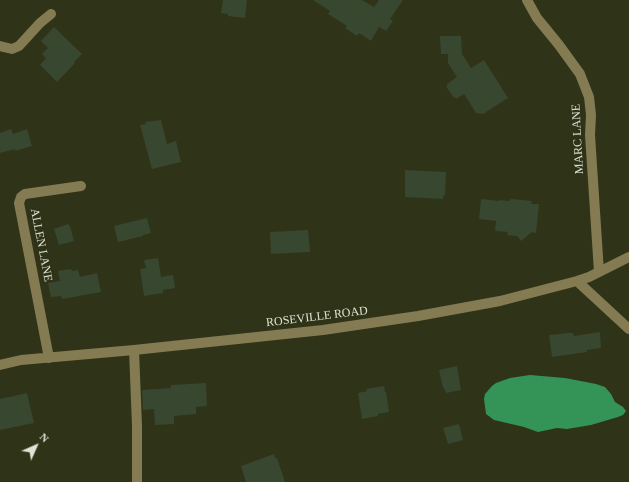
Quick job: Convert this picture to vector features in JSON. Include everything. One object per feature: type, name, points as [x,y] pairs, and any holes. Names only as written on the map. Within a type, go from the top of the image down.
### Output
[{"type":"street","name":"MARC LANE","points":[[527,0],[537,18],[580,74],[589,97],[599,272]]},
{"type":"street","points":[[0,46],[12,49],[19,46],[40,23],[51,14]]},
{"type":"street","name":"ALLEN LANE","points":[[49,358],[19,203],[21,197],[25,194],[81,186]]},
{"type":"street","name":"ROSEVILLE ROAD","points":[[0,365],[21,360],[316,331],[500,301],[577,281],[629,257]]},
{"type":"street","points":[[577,281],[629,329]]},
{"type":"street","points":[[134,350],[137,426],[137,482]]},
{"type":"shaded area","points":[[530,375],[565,378],[605,387],[615,402],[626,411],[623,415],[618,417],[591,425],[567,429],[557,428],[538,432],[494,420],[486,414],[484,399],[485,394],[492,386],[510,378]]},
{"type":"building","points":[[223,0],[247,0],[245,18],[228,16],[228,14],[221,13]]},
{"type":"building","points":[[313,0],[362,0],[374,7],[379,0],[403,0],[390,19],[393,21],[386,31],[379,27],[371,41],[359,33],[357,36],[345,28],[347,26],[328,14],[330,11]]},
{"type":"building","points":[[54,27],[82,54],[57,82],[40,65],[46,58],[42,54],[48,48],[41,41]]},
{"type":"building","points":[[440,36],[461,36],[462,54],[471,68],[484,60],[508,98],[483,114],[476,113],[464,94],[456,99],[456,97],[454,98],[446,86],[457,77],[448,63],[448,54],[441,54]]},
{"type":"building","points":[[161,120],[167,144],[176,141],[181,162],[152,169],[140,125],[146,124],[145,122]]},
{"type":"building","points":[[11,129],[13,134],[27,129],[32,146],[15,151],[15,149],[0,153],[0,133]]},
{"type":"building","points":[[405,170],[446,172],[445,196],[443,195],[443,199],[405,197]]},
{"type":"building","points":[[481,199],[509,201],[511,199],[532,201],[531,204],[539,204],[536,233],[532,232],[521,241],[517,236],[507,235],[508,232],[495,231],[496,221],[479,219]]},
{"type":"building","points":[[147,218],[151,233],[118,242],[114,226]]},
{"type":"building","points":[[68,224],[70,226],[74,241],[59,245],[54,229]]},
{"type":"building","points":[[308,230],[310,252],[271,254],[270,232]]},
{"type":"building","points":[[158,258],[161,277],[173,275],[175,288],[163,290],[163,293],[144,296],[140,269],[146,268],[144,260]]},
{"type":"building","points":[[71,269],[72,271],[78,270],[80,277],[97,273],[101,292],[62,299],[61,296],[51,297],[48,283],[60,281],[58,271]]},
{"type":"building","points":[[600,332],[601,348],[587,350],[587,352],[552,357],[549,335],[573,333],[574,336]]},
{"type":"building","points":[[457,366],[461,390],[446,393],[443,388],[439,370]]},
{"type":"building","points":[[206,383],[207,406],[196,407],[196,414],[174,416],[174,424],[155,425],[154,409],[143,410],[142,390],[171,388],[171,385]]},
{"type":"building","points":[[384,386],[389,412],[362,419],[358,393],[367,391],[366,389]]},
{"type":"building","points":[[27,393],[34,423],[0,430],[0,399]]},
{"type":"building","points":[[459,424],[463,440],[448,444],[443,428]]},
{"type":"building","points":[[274,454],[275,458],[277,458],[285,482],[246,482],[241,466]]}]
